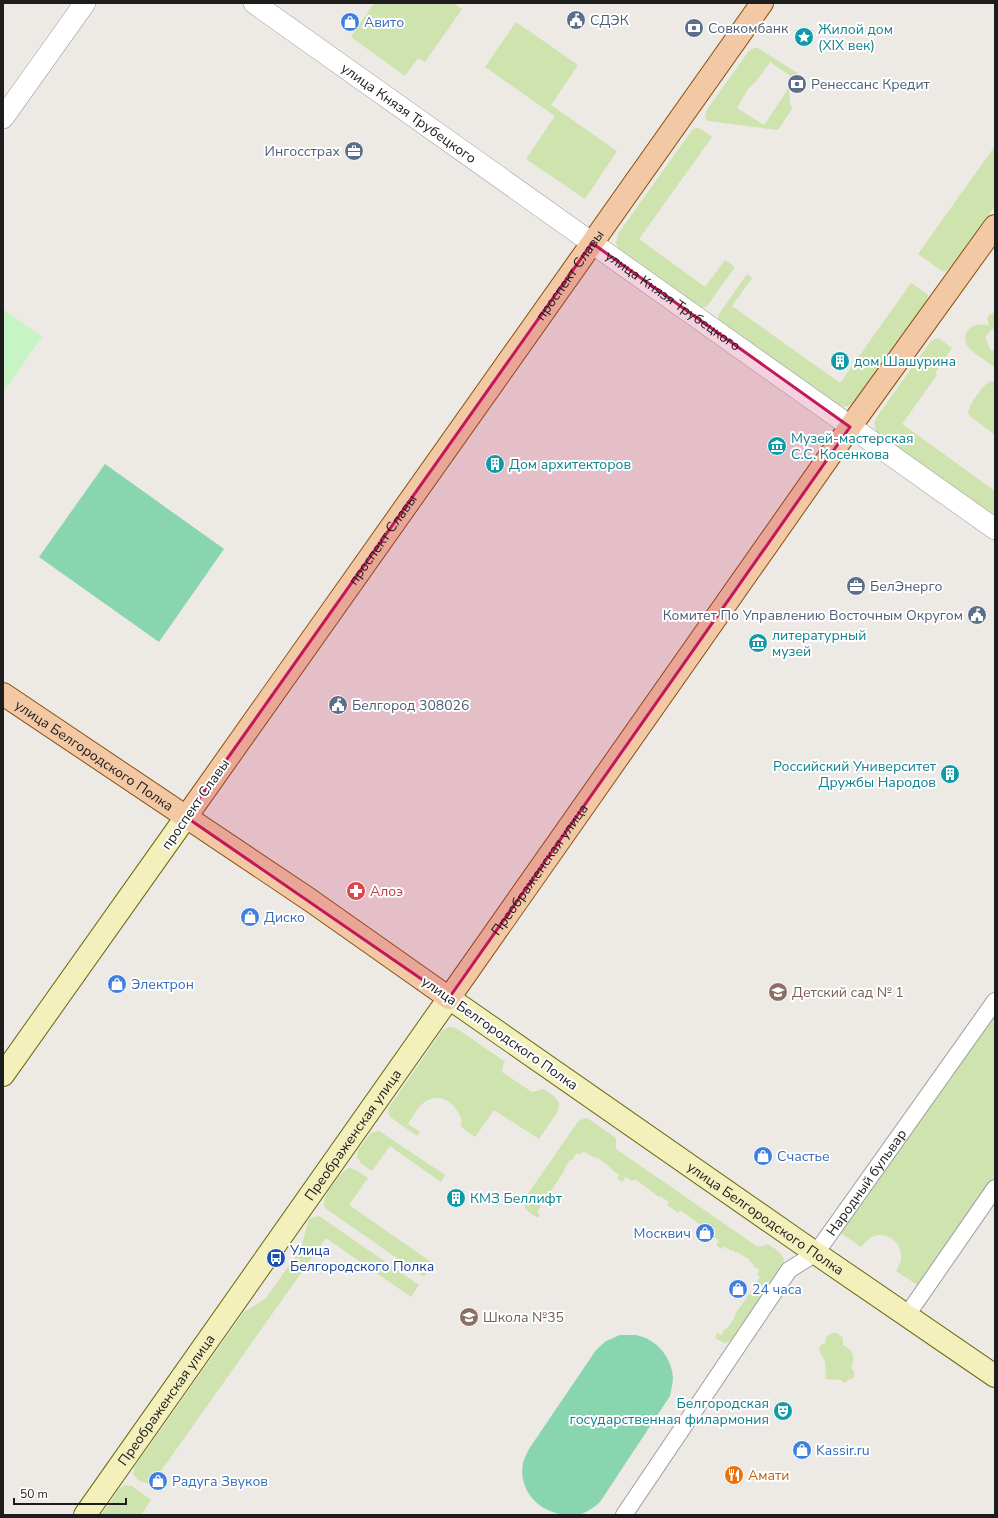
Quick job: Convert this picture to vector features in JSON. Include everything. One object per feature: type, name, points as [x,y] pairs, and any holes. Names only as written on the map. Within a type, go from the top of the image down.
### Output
[{"type":"main road","name":"проспект Славы","points":[[3,1075],[762,3]]},
{"type":"main road","name":"Преображенская улица","points":[[85,1515],[850,427],[995,226]]},
{"type":"main road","name":"улица Белгородского Полка","points":[[3,694],[310,900],[995,1376]]},
{"type":"street","points":[[3,118],[85,3]]},
{"type":"street","name":"улица Князя Трубецкого","points":[[254,3],[995,529]]},
{"type":"street","name":"Народный бульвар","points":[[624,1515],[789,1270],[816,1253],[995,1001]]},
{"type":"street","points":[[907,1316],[995,1188]]},
{"type":"highlighted area","points":[[592,243],[850,427],[449,998],[186,817]]},
{"type":"green space","points":[[374,3],[453,3],[462,9],[425,62],[418,58],[405,76],[351,37]]},
{"type":"green space","points":[[516,22],[578,65],[551,105],[617,151],[585,199],[526,159],[555,116],[485,67]]},
{"type":"green space","points":[[754,48],[758,48],[799,74],[795,79],[770,62],[758,79],[748,89],[737,108],[764,125],[789,88],[792,109],[778,130],[708,121],[705,118],[706,111],[749,51]]},
{"type":"green space","points":[[696,128],[701,129],[712,137],[639,239],[705,287],[725,260],[735,267],[705,307],[700,307],[619,249],[616,244],[618,234],[692,130]]},
{"type":"green space","points":[[995,146],[995,206],[951,268],[946,271],[942,271],[918,254]]},
{"type":"green space","points":[[747,274],[752,278],[732,306],[840,383],[911,283],[927,294],[928,300],[856,400],[850,405],[843,406],[837,405],[719,321],[719,314]]},
{"type":"green space","points":[[3,309],[42,337],[3,392]]},
{"type":"green space","points":[[995,312],[995,329],[992,329],[986,336],[986,340],[990,349],[995,352],[995,367],[972,351],[965,340],[968,331],[975,325],[984,324],[989,326],[987,318]]},
{"type":"green space","points":[[938,338],[952,348],[935,373],[937,375],[902,424],[995,491],[995,516],[877,433],[874,423],[876,418],[931,341]]},
{"type":"green space","points":[[990,381],[995,382],[995,435],[971,417],[968,413],[976,396]]},
{"type":"green space","points":[[105,464],[224,549],[159,642],[39,557]]},
{"type":"green space","points":[[995,1003],[995,1176],[919,1286],[896,1271],[901,1261],[901,1255],[899,1246],[892,1239],[884,1235],[874,1236],[868,1239],[861,1247],[835,1229]]},
{"type":"green space","points":[[449,1027],[456,1028],[504,1061],[502,1072],[532,1092],[543,1089],[553,1095],[559,1103],[558,1111],[539,1139],[494,1110],[475,1137],[460,1126],[462,1121],[451,1103],[440,1098],[433,1098],[427,1101],[415,1112],[408,1124],[420,1132],[417,1136],[390,1117],[388,1110],[390,1106],[442,1031]]},
{"type":"green space","points":[[587,1118],[616,1138],[616,1149],[758,1247],[768,1244],[783,1256],[783,1267],[731,1341],[724,1343],[715,1338],[717,1333],[721,1335],[726,1328],[727,1329],[749,1294],[750,1295],[757,1285],[755,1284],[760,1277],[757,1274],[760,1270],[753,1266],[753,1264],[749,1261],[750,1260],[737,1252],[731,1251],[724,1246],[722,1249],[716,1245],[719,1241],[713,1236],[715,1233],[707,1228],[706,1229],[680,1210],[678,1213],[667,1205],[669,1202],[660,1196],[659,1197],[635,1179],[632,1181],[626,1177],[622,1182],[617,1179],[619,1175],[608,1165],[583,1151],[580,1155],[577,1153],[572,1160],[570,1160],[564,1169],[565,1170],[541,1203],[542,1204],[537,1212],[540,1214],[538,1218],[525,1208],[525,1198],[577,1123],[580,1120]]},
{"type":"green space","points":[[379,1131],[445,1175],[441,1182],[390,1146],[372,1171],[362,1164],[357,1158],[358,1150],[371,1133]]},
{"type":"green space","points":[[349,1168],[356,1170],[368,1178],[349,1205],[434,1264],[424,1277],[325,1208],[324,1201],[332,1186]]},
{"type":"green space","points":[[319,1216],[419,1285],[411,1297],[326,1238],[151,1485],[138,1480],[133,1474],[135,1466],[244,1312],[265,1299],[301,1249],[308,1221],[311,1218]]},
{"type":"green space","points":[[837,1333],[843,1338],[843,1345],[849,1349],[853,1355],[853,1364],[851,1368],[854,1371],[854,1378],[845,1383],[841,1380],[826,1379],[825,1362],[819,1349],[821,1345],[825,1343],[827,1336]]},
{"type":"green space","points":[[620,1335],[636,1335],[644,1337],[662,1350],[670,1363],[672,1371],[673,1380],[670,1396],[600,1502],[589,1510],[576,1515],[554,1513],[536,1502],[529,1494],[522,1475],[524,1459],[529,1449],[596,1350],[606,1341]]},
{"type":"green space","points":[[125,1485],[132,1486],[151,1500],[141,1515],[101,1515],[119,1489]]},
{"type":"place","name":"СДЭК","points":[[576,20]]},
{"type":"place","name":"Авито","points":[[350,22]]},
{"type":"place","name":"Совкомбанк","points":[[694,28]]},
{"type":"place","name":"Жилой дом (XIX век)","points":[[804,37]]},
{"type":"place","name":"Ренессанс Кредит","points":[[797,84]]},
{"type":"place","name":"Ингосстрах","points":[[354,151]]},
{"type":"place","name":"дом Шашурина","points":[[840,361]]},
{"type":"place","name":"Музей-мастерская С.С. Косенкова","points":[[777,446]]},
{"type":"place","name":"Дом архитекторов","points":[[495,464]]},
{"type":"place","name":"БелЭнерго","points":[[856,586]]},
{"type":"place","name":"Комитет По Управлению Восточным Округом","points":[[977,615]]},
{"type":"place","name":"литературный музей","points":[[758,643]]},
{"type":"place","name":"Белгород 308026","points":[[338,705]]},
{"type":"place","name":"Российский Университет Дружбы Народов","points":[[950,774]]},
{"type":"place","name":"Алоэ","points":[[356,891]]},
{"type":"place","name":"Диско","points":[[250,917]]},
{"type":"place","name":"Электрон","points":[[117,984]]},
{"type":"place","name":"Детский сад № 1","points":[[778,992]]},
{"type":"place","name":"Счастье","points":[[763,1156]]},
{"type":"place","name":"КМЗ Беллифт","points":[[456,1198]]},
{"type":"place","name":"Москвич","points":[[705,1233]]},
{"type":"place","name":"Улица Белгородского Полка","points":[[276,1258]]},
{"type":"place","name":"24 часа","points":[[738,1289]]},
{"type":"place","name":"Школа №35","points":[[469,1317]]},
{"type":"place","name":"Белгородская государственная филармония","points":[[783,1411]]},
{"type":"place","name":"Kassir.ru","points":[[802,1450]]},
{"type":"place","name":"Амати","points":[[734,1475]]},
{"type":"place","name":"Радуга Звуков","points":[[158,1481]]}]
